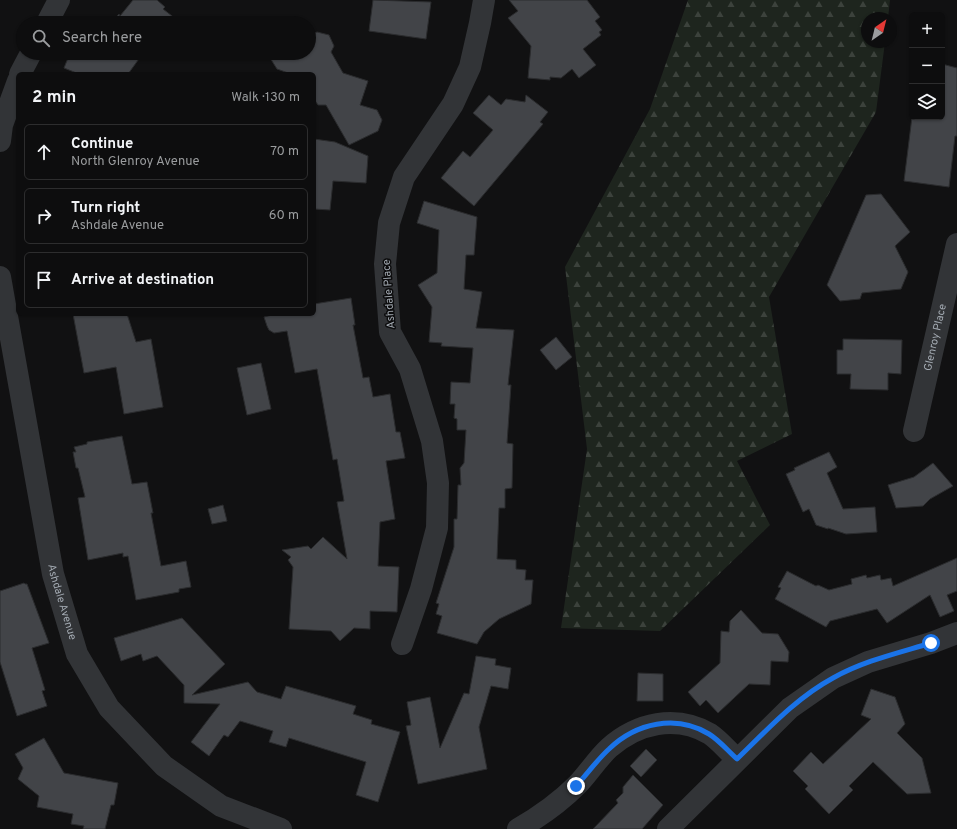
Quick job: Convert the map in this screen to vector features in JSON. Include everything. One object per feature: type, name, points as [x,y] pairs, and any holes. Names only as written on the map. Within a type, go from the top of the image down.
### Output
[{"type":"street","points":[[51,16],[59,0]]},
{"type":"street","name":"Ashdale Place","points":[[402,644],[421,589],[437,528],[438,483],[432,441],[412,376],[390,332],[385,264],[389,223],[404,177],[453,104],[470,67],[484,0]]},
{"type":"street","points":[[21,72],[27,60]]},
{"type":"street","points":[[0,141],[2,125],[16,86]]},
{"type":"street","name":"Glenroy Place","points":[[914,431],[957,244]]},
{"type":"street","name":"Ashdale Avenue","points":[[0,277],[53,574],[77,654],[109,708],[164,766],[221,806],[281,829]]},
{"type":"street","points":[[668,829],[790,708],[833,678],[868,662],[931,643],[957,633]]},
{"type":"street","points":[[518,829],[535,819],[576,786],[609,748],[636,729],[663,722],[692,725],[711,735],[737,759]]},
{"type":"green space","points":[[688,0],[890,0],[889,12],[861,12],[861,48],[884,48],[876,112],[769,297],[792,434],[737,461],[770,525],[660,631],[561,628],[587,449],[565,267],[650,109]]},
{"type":"building","points":[[133,0],[157,0],[165,7],[163,9],[172,16],[120,16]]},
{"type":"building","points":[[373,0],[431,2],[426,39],[369,31]]},
{"type":"building","points":[[509,0],[587,0],[600,17],[595,21],[602,30],[599,32],[601,35],[583,49],[596,65],[579,78],[572,69],[561,78],[550,77],[550,80],[528,78],[531,46],[508,18],[518,11]]},
{"type":"building","points":[[316,32],[329,35],[334,46],[331,52],[343,73],[368,81],[360,105],[377,110],[382,120],[378,131],[349,145],[326,105],[318,105],[316,102],[316,72],[285,72],[277,69],[271,60],[316,60]]},
{"type":"building","points":[[67,60],[138,60],[129,72],[74,72],[64,68]]},
{"type":"building","points":[[945,65],[957,68],[957,136],[955,136],[949,187],[904,181],[912,120],[945,120]]},
{"type":"building","points":[[489,95],[501,105],[506,99],[525,102],[526,95],[548,112],[540,122],[543,124],[474,206],[441,178],[463,151],[470,157],[493,130],[473,113]]},
{"type":"building","points":[[316,139],[335,142],[368,156],[366,183],[333,181],[330,210],[316,209]]},
{"type":"building","points":[[881,194],[910,232],[895,246],[908,272],[901,289],[862,293],[860,299],[840,301],[827,285],[866,195]]},
{"type":"building","points":[[424,201],[477,217],[474,255],[466,255],[464,289],[482,292],[476,328],[514,330],[508,385],[511,385],[507,443],[513,444],[512,488],[505,489],[505,508],[499,508],[497,559],[516,560],[516,569],[526,570],[525,580],[533,580],[531,604],[499,619],[484,632],[477,644],[437,633],[442,616],[436,614],[439,604],[436,603],[454,547],[454,519],[457,519],[458,485],[461,485],[460,468],[464,463],[466,430],[457,430],[457,419],[454,418],[455,404],[450,404],[451,382],[470,383],[473,348],[441,346],[442,343],[429,342],[432,307],[418,285],[437,273],[439,230],[417,223]]},
{"type":"building","points":[[351,298],[355,325],[353,325],[363,378],[369,377],[373,397],[390,394],[396,432],[400,432],[405,458],[386,461],[395,519],[380,522],[378,566],[399,567],[397,612],[370,611],[370,629],[354,628],[340,641],[331,631],[289,629],[293,567],[288,560],[291,557],[282,550],[308,546],[311,549],[323,537],[347,559],[337,502],[344,501],[337,459],[333,460],[317,369],[295,373],[287,331],[274,333],[269,330],[264,317],[316,316],[316,304]]},
{"type":"building","points":[[73,316],[128,316],[136,342],[151,339],[163,407],[124,414],[116,367],[84,373]]},
{"type":"building","points":[[556,337],[572,357],[556,370],[540,350]]},
{"type":"building","points":[[843,339],[902,340],[901,374],[888,373],[888,390],[850,389],[851,374],[837,374],[837,350],[843,350]]},
{"type":"building","points":[[261,363],[271,409],[247,415],[237,368]]},
{"type":"building","points":[[122,436],[132,484],[147,482],[161,566],[186,561],[191,587],[179,589],[179,592],[136,600],[128,556],[123,557],[123,553],[88,560],[78,498],[85,497],[78,468],[76,468],[73,452],[76,452],[74,447],[87,444],[87,442]]},
{"type":"building","points":[[829,452],[837,467],[827,473],[843,509],[875,507],[877,532],[846,534],[816,525],[809,509],[803,512],[786,474],[795,470],[794,468]]},
{"type":"building","points":[[933,463],[953,486],[930,499],[923,506],[896,508],[888,485],[914,477]]},
{"type":"building","points":[[223,505],[227,521],[212,524],[208,509]]},
{"type":"building","points":[[957,558],[957,591],[947,595],[954,611],[940,617],[930,595],[887,623],[877,609],[830,621],[826,627],[775,599],[781,588],[778,587],[787,571],[816,586],[818,585],[829,590],[852,584],[851,579],[866,575],[867,578],[880,575],[881,580],[891,578],[893,586]]},
{"type":"building","points":[[24,583],[27,584],[49,643],[32,648],[45,690],[42,691],[47,706],[17,716],[0,662],[0,591]]},
{"type":"building","points":[[741,610],[762,633],[778,634],[789,652],[788,662],[771,661],[770,685],[749,684],[718,713],[706,700],[700,706],[688,692],[720,663],[721,631],[729,632],[730,621]]},
{"type":"building","points":[[182,618],[225,664],[192,695],[248,682],[257,692],[281,699],[286,686],[356,706],[353,714],[372,720],[371,724],[400,732],[378,802],[356,795],[366,762],[289,738],[286,747],[269,742],[273,731],[240,721],[228,737],[224,735],[209,756],[191,742],[220,704],[184,703],[184,685],[157,656],[143,661],[141,654],[121,661],[114,638]]},
{"type":"building","points":[[476,656],[496,659],[495,665],[511,668],[508,689],[491,686],[479,727],[487,769],[418,784],[406,726],[411,725],[407,702],[430,697],[440,748],[464,693],[469,694]]},
{"type":"building","points":[[638,673],[663,674],[663,701],[637,701]]},
{"type":"building","points":[[871,689],[895,697],[905,724],[897,733],[922,758],[931,793],[907,794],[873,762],[849,786],[853,790],[829,814],[805,789],[808,786],[793,771],[811,752],[823,764],[871,719],[861,715]]},
{"type":"building","points":[[44,738],[64,773],[118,783],[114,805],[111,805],[105,829],[83,829],[84,826],[71,824],[73,814],[37,807],[39,796],[18,779],[23,768],[15,754]]},
{"type":"building","points":[[646,749],[657,760],[641,777],[630,766]]},
{"type":"building","points":[[633,775],[663,805],[642,829],[593,829],[618,803],[616,800],[623,793],[623,787]]},
{"type":"route","points":[[576,786],[609,748],[636,729],[663,722],[692,725],[711,735],[737,759],[790,708],[833,678],[868,662],[931,643]]}]
